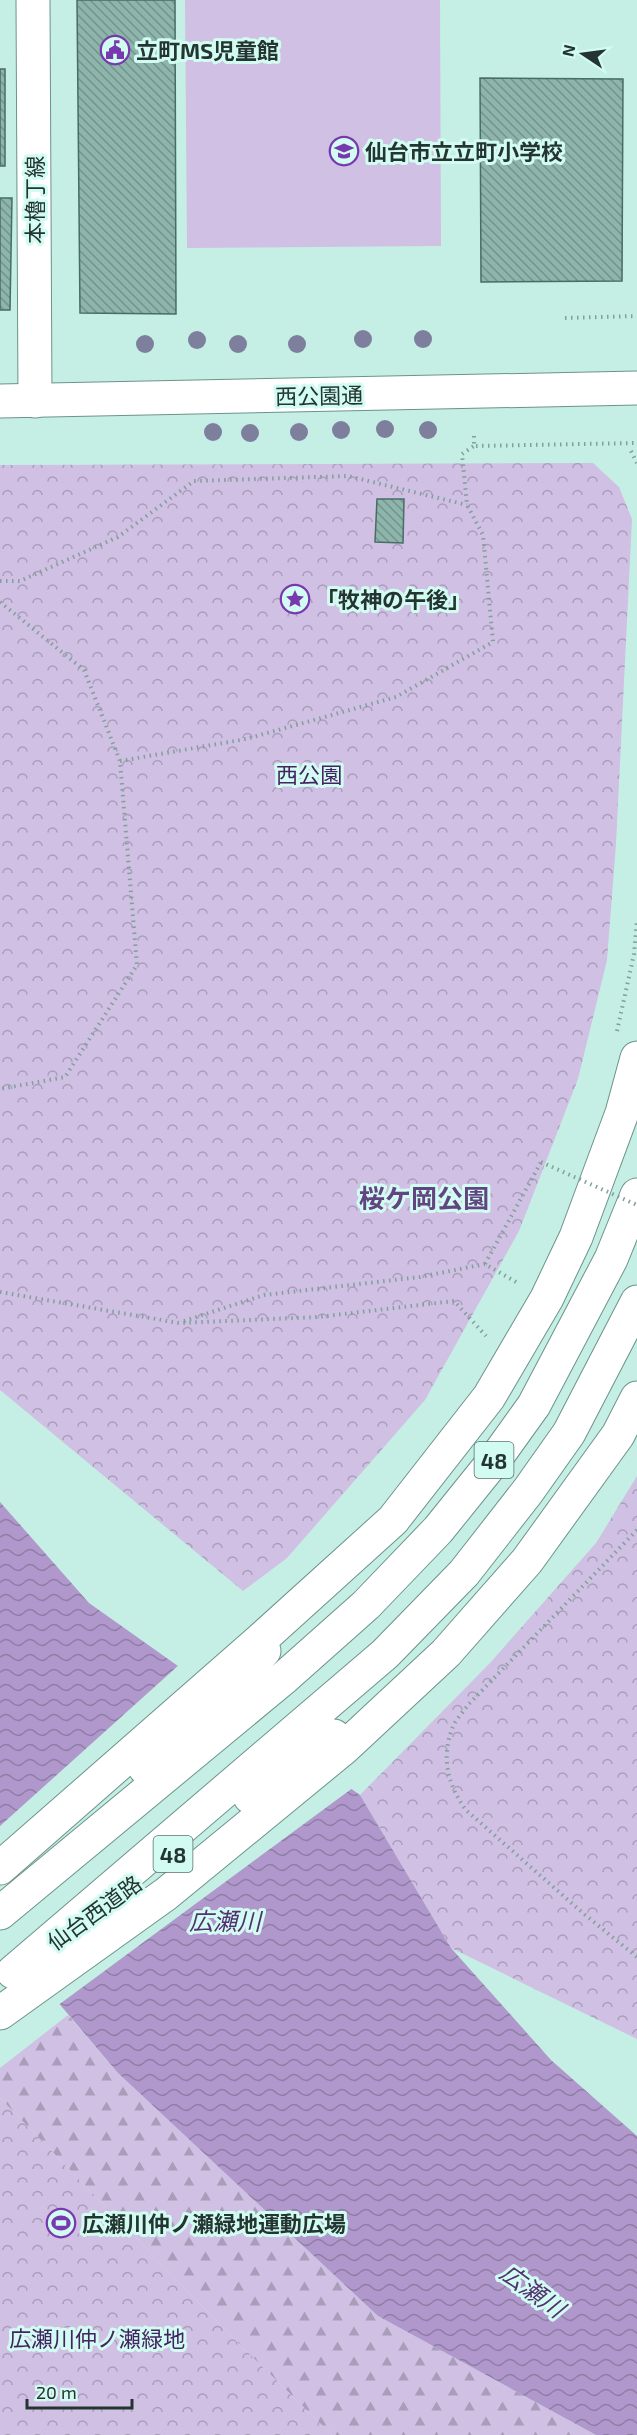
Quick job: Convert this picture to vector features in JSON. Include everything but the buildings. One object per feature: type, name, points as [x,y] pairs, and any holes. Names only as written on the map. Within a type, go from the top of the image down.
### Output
[{"type":"main road","name":"本櫓丁線","points":[[33,0],[35,401]]},
{"type":"main road","name":"西公園通","points":[[0,400],[637,388]]},
{"type":"main road","points":[[0,1868],[260,1647],[393,1520],[489,1397],[547,1298],[576,1237],[622,1113],[626,1047]]},
{"type":"main road","name":"48","points":[[0,1911],[285,1677],[366,1605],[438,1530],[496,1458],[534,1405],[611,1259],[637,1195]]},
{"type":"main road","name":"48","points":[[331,1733],[386,1654],[464,1573],[528,1491],[569,1433],[637,1302]]},
{"type":"main road","points":[[0,2013],[166,1894],[331,1733],[446,1653],[527,1561],[618,1435],[637,1398]]},
{"type":"main road","name":"48","points":[[0,1911],[260,1647]]},
{"type":"main road","name":"仙台西道路","points":[[6,1977],[331,1733]]},
{"type":"path","points":[[565,318],[637,316]]},
{"type":"path","points":[[474,436],[474,446]]},
{"type":"path","points":[[120,761],[246,739],[396,697],[493,642],[483,535],[467,505],[462,454],[474,446],[636,443]]},
{"type":"path","points":[[631,451],[637,463]]},
{"type":"path","points":[[0,581],[20,581],[117,537],[194,481],[348,476],[467,505]]},
{"type":"path","points":[[0,602],[84,670],[120,761],[137,965],[65,1077],[0,1089]]},
{"type":"path","points":[[626,1047],[637,919]]},
{"type":"path","points":[[485,1264],[541,1162],[637,1206]]},
{"type":"path","points":[[567,1176],[572,1166]]},
{"type":"path","points":[[179,1323],[264,1295],[420,1277],[485,1264],[516,1282]]},
{"type":"path","points":[[511,1292],[520,1274]]},
{"type":"path","points":[[0,1292],[179,1323],[318,1317],[454,1301],[487,1337],[492,1328]]},
{"type":"path","points":[[637,1530],[468,1705],[452,1728],[447,1753],[447,1777],[456,1798],[470,1815],[637,1957]]},
{"type":"green space","points":[[185,0],[440,0],[441,246],[187,248]]},
{"type":"green space","name":"西公園","points":[[593,463],[619,487],[632,519],[616,844],[607,960],[578,1079],[519,1231],[425,1400],[287,1558],[243,1591],[0,1390],[0,465]]},
{"type":"green space","points":[[637,1476],[637,2039],[451,1948],[360,1795],[490,1663],[596,1543]]},
{"type":"green space","points":[[68,2015],[118,2073],[378,2316],[596,2435],[332,2435],[233,2338],[0,2098],[0,2068]]},
{"type":"green space","name":"広瀬川仲ノ瀬緑地","points":[[0,2098],[233,2338],[332,2435],[0,2435]]},
{"type":"water","name":"広瀬川","points":[[0,1502],[89,1603],[360,1795],[451,1948],[551,2060],[637,2136],[637,2435],[596,2435],[378,2316],[118,2073],[0,1934]]},
{"type":"pier","points":[[180,1664],[354,1787],[57,2006],[0,1938],[0,1826]]},
{"type":"place","name":"立町MS児童館","points":[[115,50]]},
{"type":"place","name":"仙台市立立町小学校","points":[[344,151]]},
{"type":"place","name":"「牧神の午後」","points":[[295,599]]},
{"type":"place","name":"広瀬川仲ノ瀬緑地運動広場","points":[[61,2223]]},
{"type":"district","name":"桜ケ岡公園","points":[[424,1197]]}]
